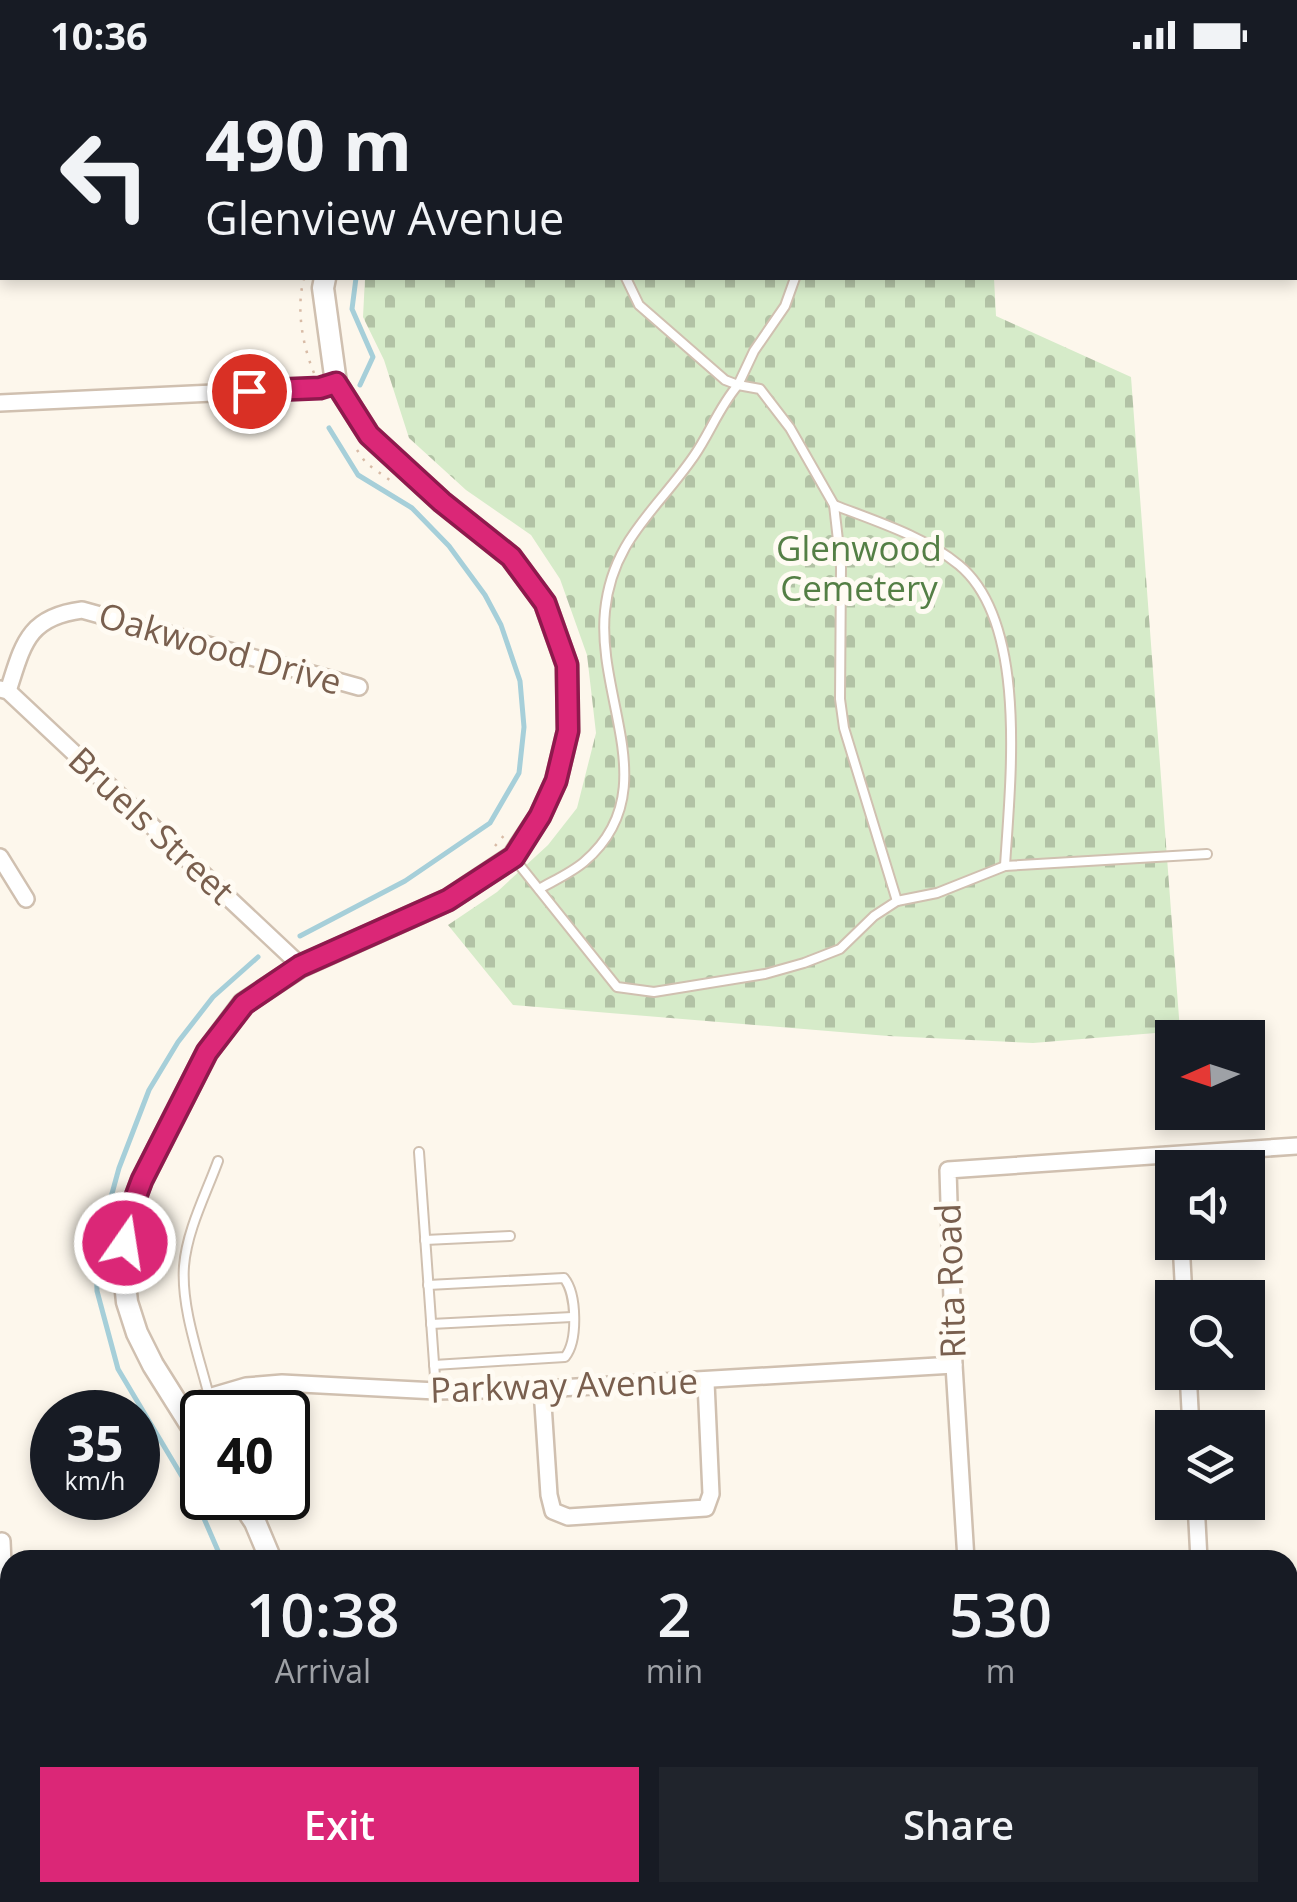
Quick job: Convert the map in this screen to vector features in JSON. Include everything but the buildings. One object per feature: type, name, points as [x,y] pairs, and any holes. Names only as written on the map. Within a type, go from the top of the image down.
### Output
[{"type":"street","points":[[180,1411],[137,1334],[127,1302],[125,1243],[130,1212],[142,1180],[207,1052],[244,1004],[300,966],[448,900],[514,857],[556,781],[568,731],[567,665],[545,603],[511,557],[442,502],[369,435],[328,386],[325,280]]},
{"type":"street","points":[[0,403],[328,386]]},
{"type":"street","name":"Oakwood Drive","points":[[4,690],[25,641],[57,613],[82,610],[359,687]]},
{"type":"street","name":"Bruels Street","points":[[4,690],[300,966]]},
{"type":"street","points":[[0,857],[26,899]]},
{"type":"street","name":"Rita Road","points":[[1265,1150],[1297,1146]]},
{"type":"street","name":"Rita Road","points":[[965,1550],[948,1170],[1155,1162]]},
{"type":"street","name":"Parkway Avenue","points":[[231,1390],[282,1383],[436,1391],[542,1390],[954,1365]]},
{"type":"street","points":[[542,1390],[553,1511],[568,1517],[706,1508],[712,1494],[706,1382]]},
{"type":"street","points":[[252,1520],[267,1550]]},
{"type":"street","points":[[1197,1520],[1198,1550]]},
{"type":"lane","points":[[627,280],[639,305],[725,380],[760,389],[790,428],[834,504],[841,567],[840,699],[844,728],[898,901]]},
{"type":"lane","points":[[539,889],[582,864],[610,835],[624,803],[626,770],[607,680],[605,611],[617,557],[647,511],[695,456],[722,404],[738,385],[754,351],[785,306],[794,280]]},
{"type":"lane","points":[[834,504],[901,532],[957,564],[981,588],[994,612],[1013,735],[1005,866]]},
{"type":"lane","points":[[514,857],[617,988],[654,992],[765,974],[804,963],[840,949],[874,916],[898,901],[937,893],[1005,866],[1207,854]]},
{"type":"lane","points":[[419,1152],[436,1391]]},
{"type":"lane","points":[[208,1390],[187,1304],[184,1266],[192,1230],[218,1162]]},
{"type":"lane","points":[[425,1240],[510,1236]]},
{"type":"lane","points":[[428,1284],[564,1278],[570,1286],[573,1342],[565,1357],[434,1364]]},
{"type":"lane","points":[[431,1324],[572,1317]]},
{"type":"path","points":[[303,280],[299,297],[306,354],[328,386]]},
{"type":"path","points":[[355,448],[366,463],[398,486]]},
{"type":"path","points":[[486,858],[509,829]]},
{"type":"green space","name":"Glenwood Cemetery","points":[[365,280],[994,280],[996,316],[1131,377],[1179,1020],[1155,1020],[1155,1033],[1033,1043],[888,1036],[513,1005],[448,925],[497,892],[548,845],[577,808],[596,733],[587,655],[560,579],[531,535],[466,490],[409,438],[384,360],[363,317]]},
{"type":"waterway","points":[[356,280],[352,309],[373,357],[360,385]]},
{"type":"waterway","points":[[300,936],[405,881],[490,823],[519,773],[524,727],[520,681],[501,625],[485,595],[449,546],[412,508],[358,475],[329,428]]},
{"type":"waterway","points":[[218,1550],[196,1500],[118,1369],[97,1291],[96,1252],[119,1168],[149,1090],[178,1042],[213,997],[258,957]]},
{"type":"route","points":[[125,1243],[130,1212],[142,1180],[207,1052],[244,1004],[300,966],[448,900],[514,857],[556,781],[568,731],[567,665],[545,603],[511,557],[442,502],[369,435],[336,383],[320,388],[249,391]]}]
